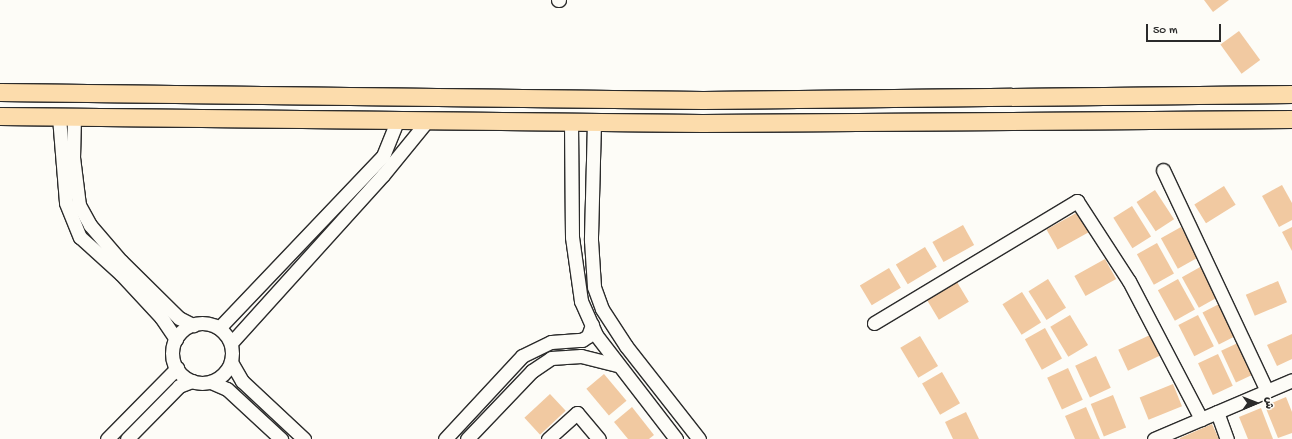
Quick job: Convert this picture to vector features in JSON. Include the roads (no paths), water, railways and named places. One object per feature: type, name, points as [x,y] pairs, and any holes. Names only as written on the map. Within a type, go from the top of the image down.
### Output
[{"type":"main road","points":[[0,92],[695,100],[1292,94]]},
{"type":"main road","points":[[0,116],[570,122],[1292,119]]},
{"type":"street","points":[[67,117],[78,205],[90,225],[121,261],[179,318],[193,324],[210,324],[219,328],[231,343],[231,362],[242,381],[304,439]]},
{"type":"street","points":[[67,117],[66,203],[80,237],[126,280],[176,339]]},
{"type":"street","points":[[219,328],[384,156],[397,121]]},
{"type":"street","points":[[231,343],[384,175],[427,121]]},
{"type":"street","points":[[570,122],[572,236],[581,301],[592,325],[618,365],[676,439]]},
{"type":"street","points":[[594,122],[591,240],[594,287],[602,309],[626,346],[699,439]]},
{"type":"street","points":[[1163,170],[1266,391]]},
{"type":"street","points":[[874,323],[1077,201],[1129,281],[1201,419]]},
{"type":"street","points":[[192,381],[177,368],[173,359],[176,339],[193,324]]},
{"type":"street","points":[[445,439],[522,356],[551,342],[582,340],[588,336],[592,325]]},
{"type":"street","points":[[467,439],[532,371],[551,358],[581,356],[618,365]]},
{"type":"street","points":[[211,382],[219,378],[231,362]]},
{"type":"street","points":[[107,439],[177,368]]},
{"type":"street","points":[[1154,439],[1292,380]]},
{"type":"street","points":[[127,439],[179,386],[192,381],[211,382],[227,389],[281,439]]},
{"type":"street","points":[[1217,412],[1227,439]]},
{"type":"street","points":[[548,439],[577,413],[599,439]]}]
